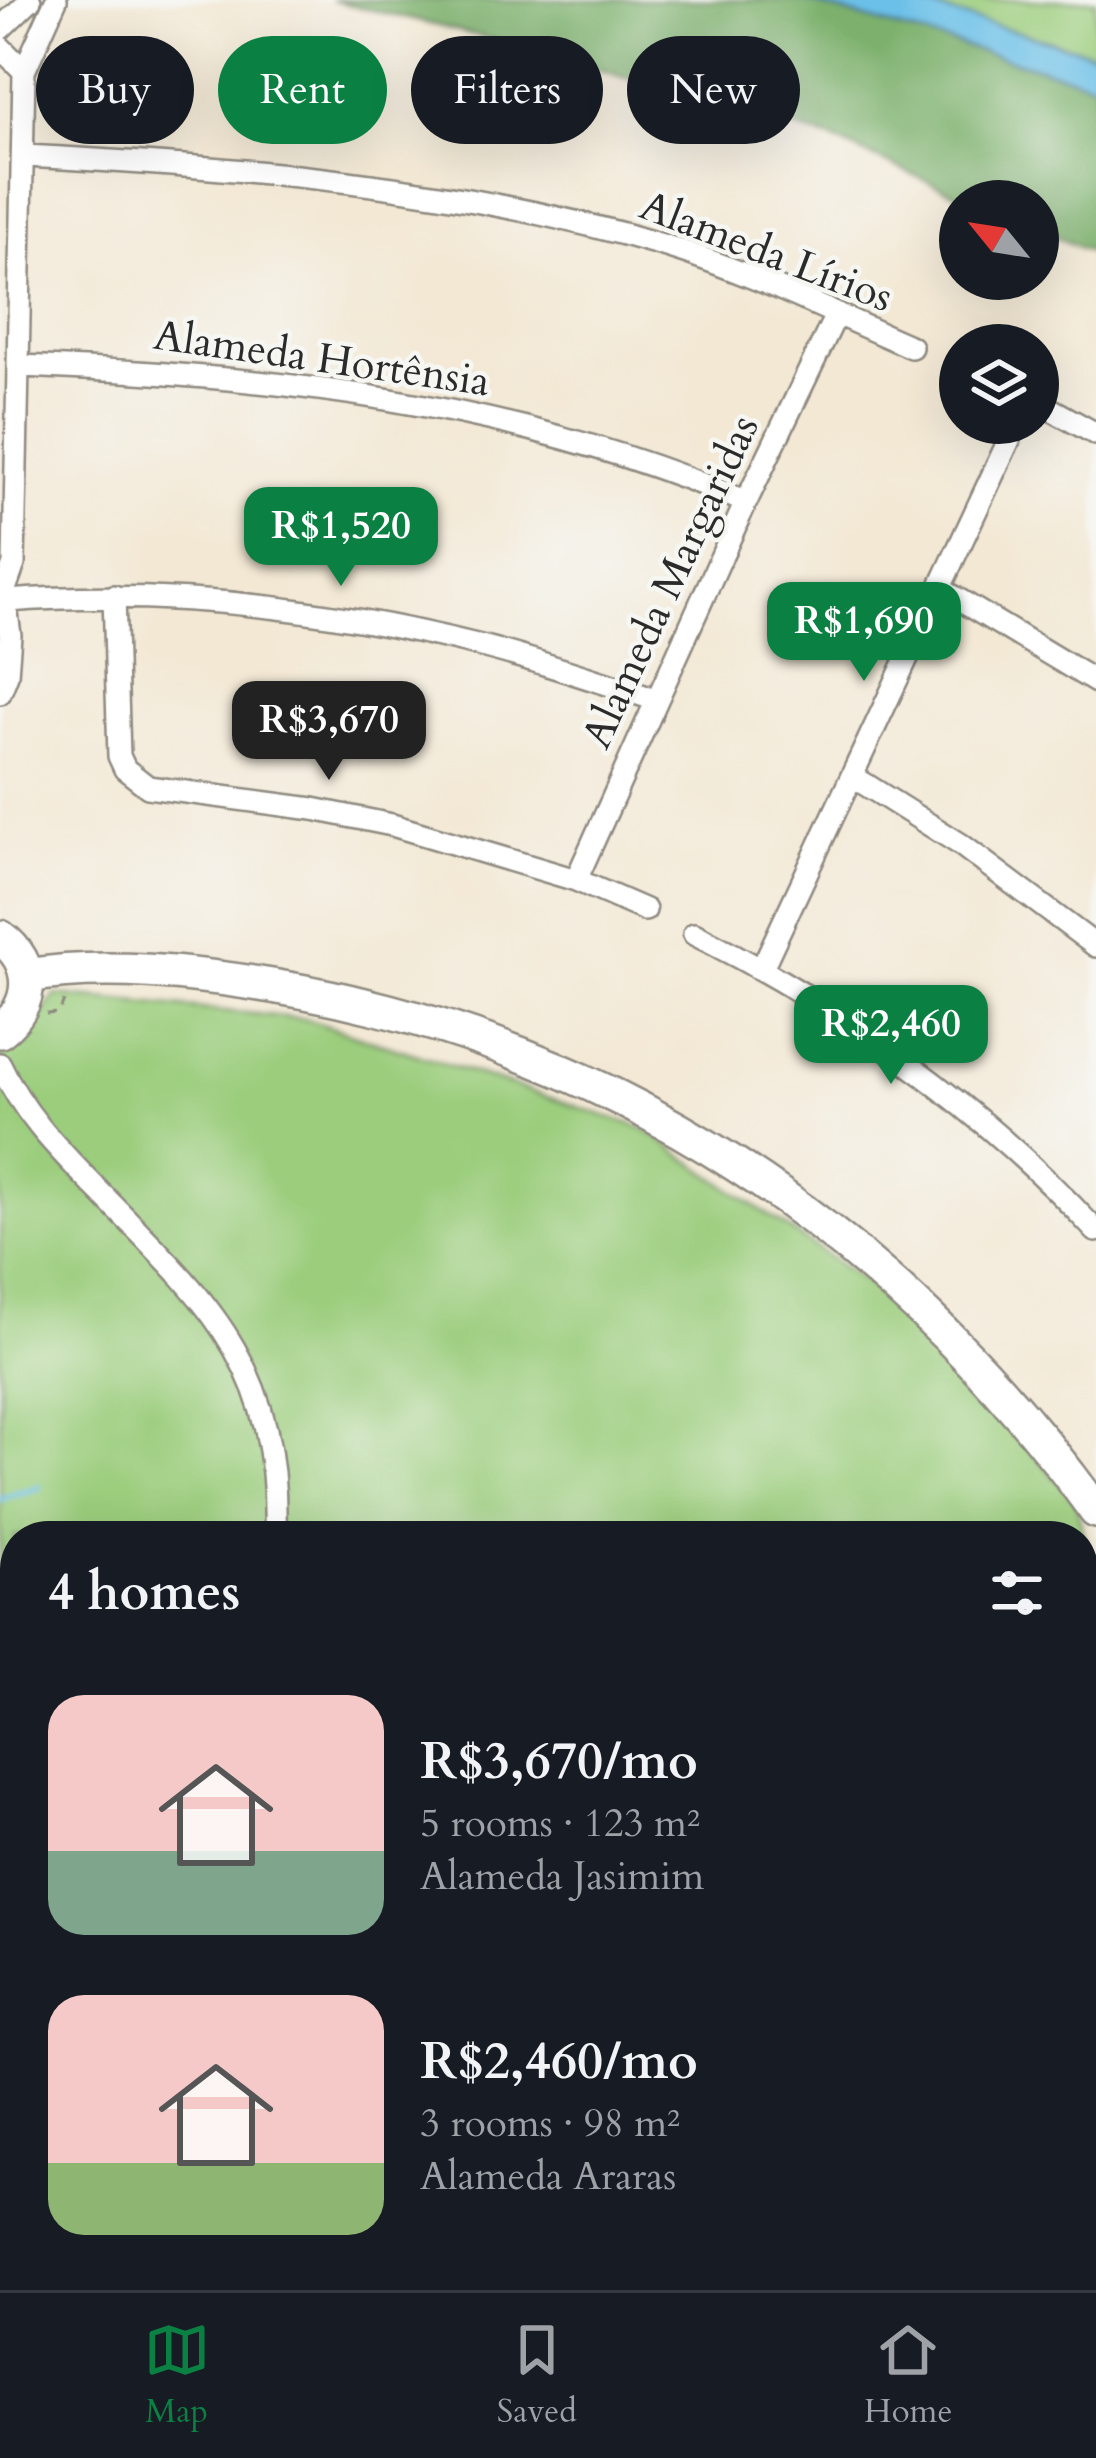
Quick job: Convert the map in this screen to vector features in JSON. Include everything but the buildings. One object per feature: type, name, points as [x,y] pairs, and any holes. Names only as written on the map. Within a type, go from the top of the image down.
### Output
[{"type":"street","points":[[0,29],[30,0]]},
{"type":"street","points":[[0,693],[7,675],[4,595],[14,564],[24,70],[56,0]]},
{"type":"street","points":[[0,47],[24,70]]},
{"type":"street","name":"Alameda Lírios","points":[[24,156],[268,171],[459,199],[668,247],[746,275],[910,347]]},
{"type":"street","name":"Alameda Margaridas","points":[[576,880],[836,315]]},
{"type":"street","name":"Alameda Hortênsia","points":[[18,366],[216,378],[360,393],[470,412],[595,444],[746,502]]},
{"type":"street","points":[[1059,414],[1096,434]]},
{"type":"street","points":[[762,968],[1007,444]]},
{"type":"street","points":[[941,589],[1096,682]]},
{"type":"street","points":[[4,595],[114,596],[327,615],[485,647],[657,700]]},
{"type":"street","points":[[114,596],[119,756],[124,769],[148,787],[313,809],[392,825],[576,880],[644,910]]},
{"type":"street","points":[[852,776],[960,844],[1096,946]]},
{"type":"street","points":[[694,934],[762,968],[866,1033],[953,1098],[1054,1186],[1096,1231]]},
{"type":"street","points":[[0,937],[15,948],[27,976],[22,1007],[0,1031]]},
{"type":"street","points":[[27,976],[67,969],[245,982],[346,1000],[487,1041],[625,1100],[792,1201],[915,1301],[1009,1398],[1096,1512]]},
{"type":"street","points":[[0,1064],[45,1136],[181,1273],[226,1334],[245,1367],[269,1434],[277,1483],[276,1521]]},
{"type":"path","points":[[33,1019],[59,1013],[67,969]]},
{"type":"green space","points":[[331,0],[800,0],[1096,84],[1096,255],[1059,238],[1059,180],[939,180],[939,186],[800,129],[800,36],[627,36],[627,78],[603,71],[603,36],[479,36]]},
{"type":"green space","points":[[904,0],[1096,0],[1096,54]]},
{"type":"green space","points":[[56,995],[306,1019],[643,1128],[914,1316],[1075,1500],[1080,1521],[0,1521],[0,1055],[14,1050]]},
{"type":"water","points":[[800,0],[904,0],[1096,54],[1096,84]]},
{"type":"waterway","points":[[0,1499],[39,1487]]}]
